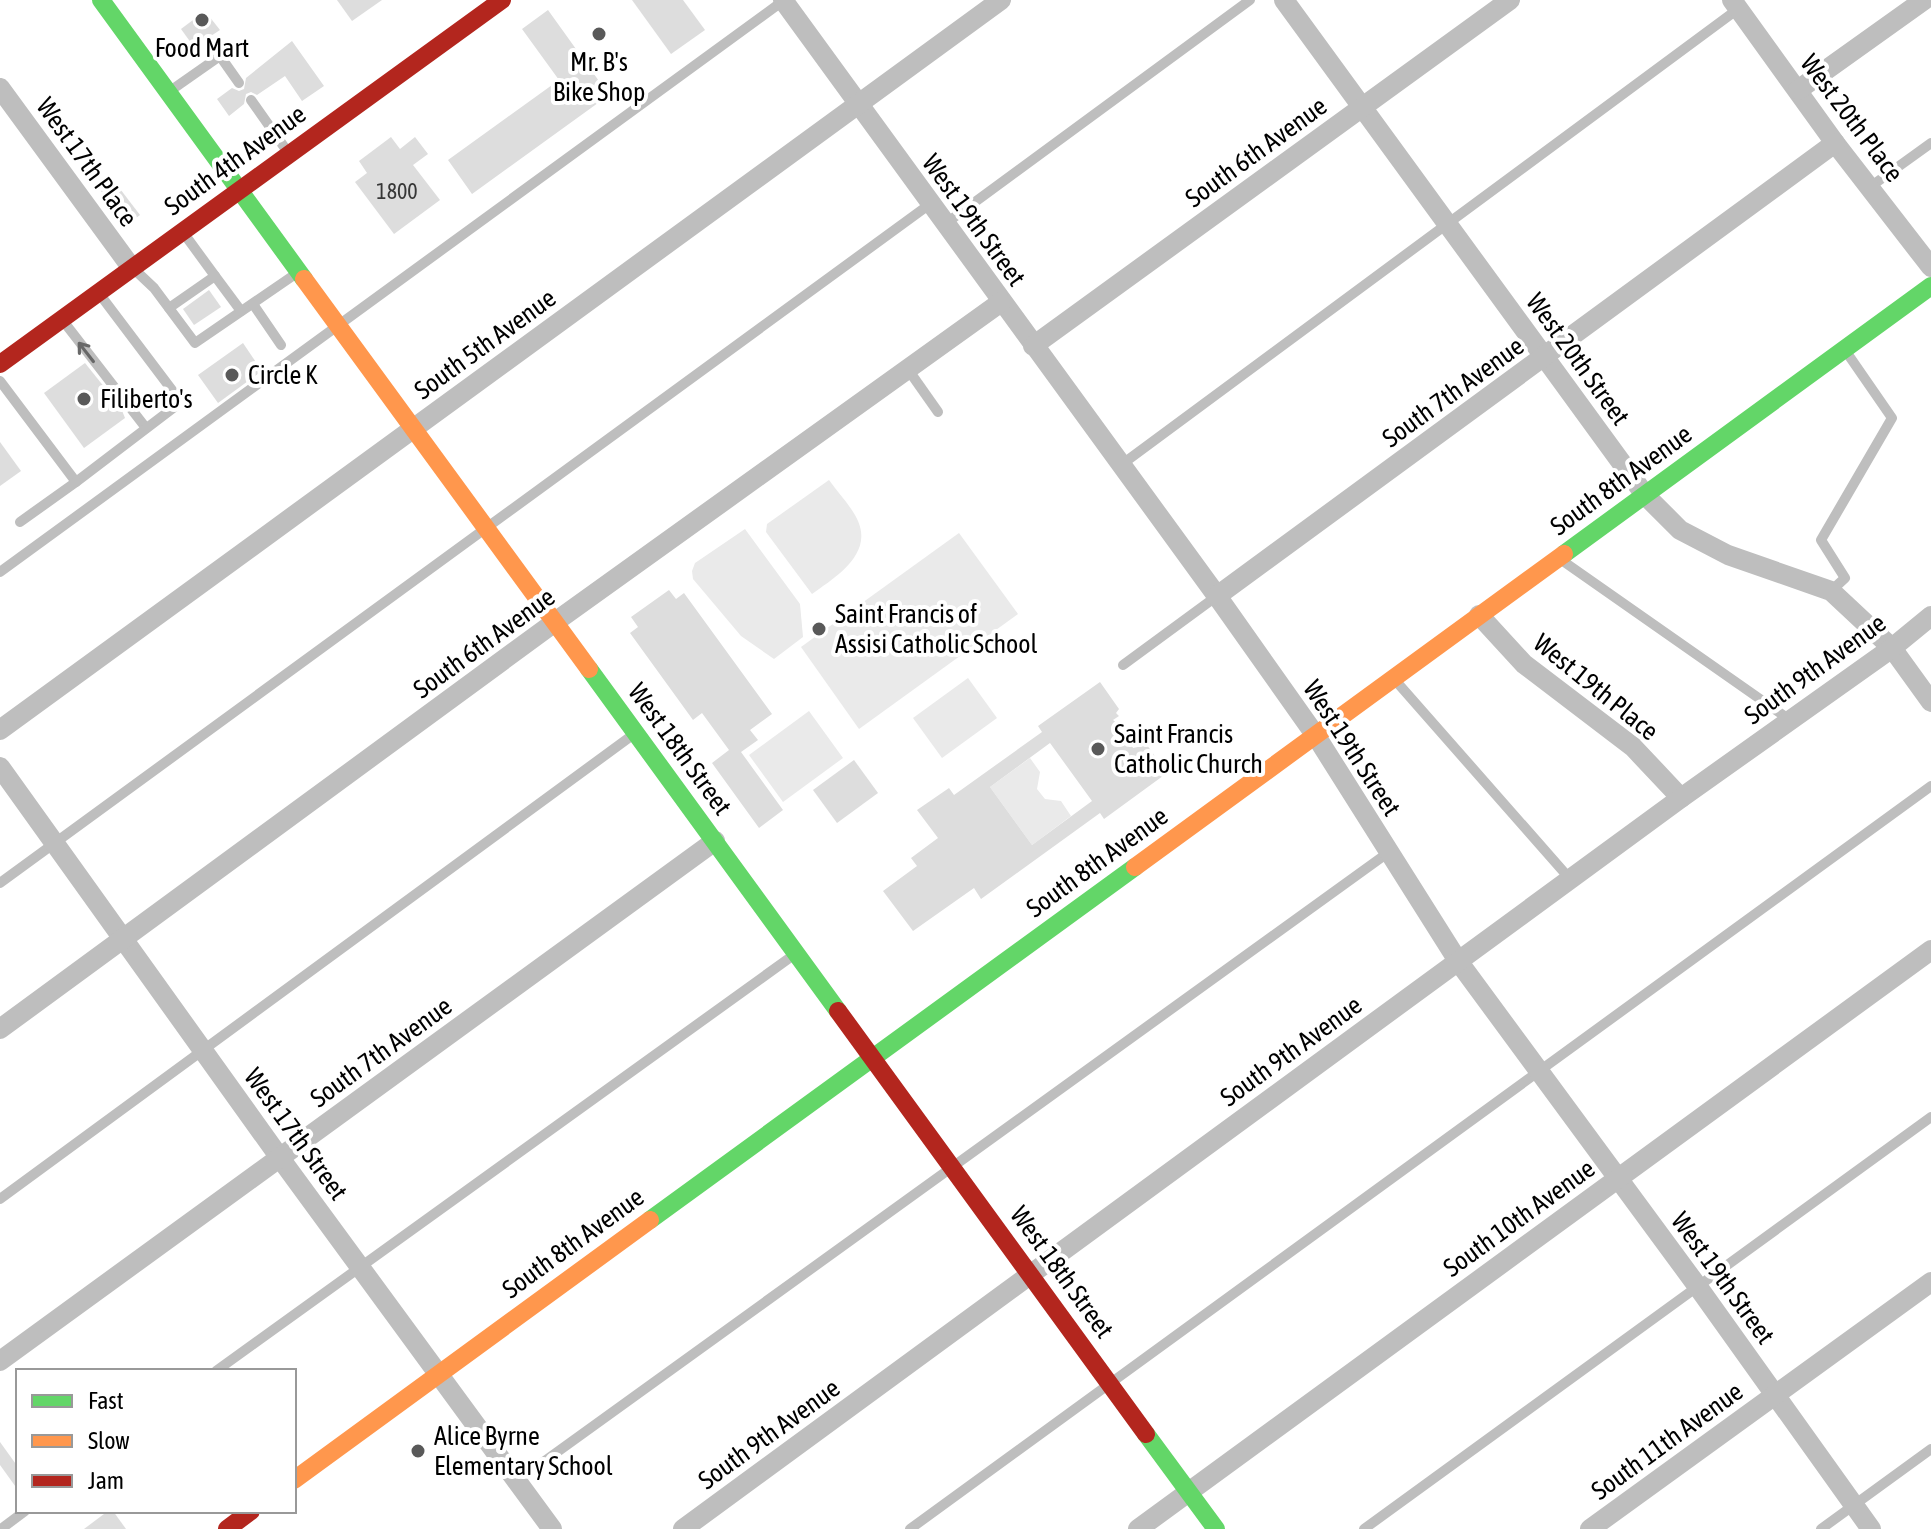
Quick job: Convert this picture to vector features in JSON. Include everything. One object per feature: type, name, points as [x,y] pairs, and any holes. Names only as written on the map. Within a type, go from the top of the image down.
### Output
[{"type":"street","name":"West 18th Street","points":[[101,0],[1216,1529]]},
{"type":"street","name":"South 4th Avenue","points":[[0,367],[131,267],[502,0]]},
{"type":"street","name":"West 19th Street","points":[[783,0],[1217,596],[1316,736],[1458,961],[1871,1529]]},
{"type":"street","name":"South 5th Avenue","points":[[0,730],[1001,0]]},
{"type":"street","name":"West 20th Street","points":[[1284,0],[1645,495],[1680,530],[1728,555],[1831,591],[1892,648],[1931,702]]},
{"type":"street","name":"South 6th Avenue","points":[[1033,346],[1510,0]]},
{"type":"street","points":[[1798,90],[1924,0]]},
{"type":"street","name":"West 20th Place","points":[[1735,5],[1835,143],[1931,267]]},
{"type":"street","name":"West 17th Place","points":[[0,88],[131,267]]},
{"type":"street","name":"South 7th Avenue","points":[[1217,596],[1835,143]]},
{"type":"street","name":"South 8th Avenue","points":[[296,1479],[1931,286]]},
{"type":"street","name":"South 6th Avenue","points":[[0,1029],[555,622],[1001,302]]},
{"type":"street","name":"West 19th Place","points":[[1479,615],[1524,664],[1633,747],[1681,798]]},
{"type":"street","name":"South 9th Avenue","points":[[683,1529],[1681,798],[1892,648],[1931,616]]},
{"type":"street","name":"West 17th Street","points":[[0,767],[280,1158],[552,1529]]},
{"type":"street","name":"South 7th Avenue","points":[[0,1361],[715,841]]},
{"type":"street","name":"South 10th Avenue","points":[[1138,1529],[1931,950]]},
{"type":"street","name":"South 11th Avenue","points":[[1590,1529],[1931,1282]]},
{"type":"street","points":[[227,1529],[248,1513]]},
{"type":"lane","points":[[0,572],[340,327],[783,0]]},
{"type":"lane","points":[[945,224],[1250,0]]},
{"type":"lane","points":[[1121,465],[1446,225],[1735,5]]},
{"type":"lane","points":[[169,93],[220,56],[239,83]]},
{"type":"lane","points":[[251,100],[289,154]]},
{"type":"lane","points":[[1870,187],[1931,143]]},
{"type":"lane","points":[[0,883],[930,204]]},
{"type":"lane","points":[[181,231],[241,311]]},
{"type":"lane","points":[[131,267],[154,288],[195,343],[299,271]]},
{"type":"lane","points":[[169,308],[215,276]]},
{"type":"lane","points":[[20,522],[181,402],[98,292]]},
{"type":"lane","points":[[253,304],[281,345]]},
{"type":"lane","points":[[61,319],[146,428]]},
{"type":"lane","points":[[1831,591],[1845,578],[1821,540],[1892,418],[1844,349]]},
{"type":"lane","points":[[0,367],[76,482]]},
{"type":"lane","points":[[907,368],[938,412]]},
{"type":"lane","points":[[1559,558],[1790,720]]},
{"type":"lane","points":[[1123,665],[1217,596]]},
{"type":"lane","points":[[1394,678],[1570,879]]},
{"type":"lane","points":[[0,1199],[636,733]]},
{"type":"lane","points":[[910,1529],[1931,786]]},
{"type":"lane","points":[[517,1481],[1389,852]]},
{"type":"lane","points":[[219,1369],[796,952]]},
{"type":"lane","points":[[1364,1529],[1931,1117]]},
{"type":"lane","points":[[1821,1529],[1931,1449]]},
{"type":"lane","points":[[1,1529],[22,1513]]},
{"type":"shaded area","points":[[829,480],[858,521],[860,544],[849,564],[812,594],[766,532],[767,524]]},
{"type":"shaded area","points":[[745,529],[800,604],[803,637],[774,659],[741,636],[693,579],[695,563]]},
{"type":"shaded area","points":[[959,533],[1018,614],[859,729],[801,647]]},
{"type":"shaded area","points":[[968,678],[997,718],[942,758],[913,718]]},
{"type":"shaded area","points":[[809,711],[843,758],[783,802],[749,755]]},
{"type":"shaded area","points":[[1030,758],[1040,772],[1037,789],[1045,799],[1061,801],[1071,816],[1032,845],[990,787]]},
{"type":"building","points":[[337,0],[382,0],[352,21]]},
{"type":"building","points":[[632,0],[683,0],[705,30],[671,54]]},
{"type":"building","points":[[548,10],[609,95],[472,194],[448,160],[559,80],[522,29]]},
{"type":"building","name":"Food Mart","points":[[205,11],[220,30],[194,47],[181,29]]},
{"type":"building","points":[[292,41],[324,86],[302,101],[285,76],[257,95],[251,92],[246,94],[244,104],[229,116],[217,99],[232,88],[239,91],[244,89],[246,78]]},
{"type":"building","points":[[391,137],[400,149],[415,137],[428,154],[413,165],[440,200],[394,234],[355,182],[367,173],[359,161]]},
{"type":"building","points":[[114,181],[140,215],[127,225],[101,191]]},
{"type":"building","points":[[209,290],[221,307],[194,325],[183,309]]},
{"type":"building","name":"Circle K","points":[[243,343],[262,371],[218,403],[198,375]]},
{"type":"building","name":"Filiberto's","points":[[85,363],[121,408],[125,418],[84,448],[44,393]]},
{"type":"building","points":[[0,442],[21,471],[0,486]]},
{"type":"building","points":[[669,590],[676,599],[684,593],[772,714],[750,730],[758,740],[741,752],[783,810],[759,828],[712,763],[729,750],[702,713],[693,720],[630,633],[638,627],[631,617]]},
{"type":"building","points":[[1100,682],[1119,709],[1116,713],[1119,716],[1113,720],[1127,731],[1133,748],[1147,745],[1167,773],[1104,819],[1100,813],[981,899],[974,888],[913,931],[883,891],[917,866],[911,858],[938,838],[917,810],[949,788],[954,795],[1042,732],[1038,726]],"holes":[[[1050,743],[1092,801],[1032,845],[990,787]]]},
{"type":"building","points":[[854,760],[878,793],[837,823],[813,790]]},
{"type":"building","points":[[0,1442],[16,1464],[16,1487],[0,1465]]},
{"type":"building","points":[[105,1513],[114,1513],[126,1529],[84,1529]]},
{"type":"traffic: fast","points":[[101,0],[304,279]]},
{"type":"traffic: fast","points":[[1564,554],[1931,286]]},
{"type":"traffic: fast","points":[[589,669],[838,1011]]},
{"type":"traffic: fast","points":[[650,1220],[1135,867]]},
{"type":"traffic: fast","points":[[1146,1434],[1216,1529]]},
{"type":"traffic: slow","points":[[304,279],[589,669]]},
{"type":"traffic: slow","points":[[1135,867],[1564,554]]},
{"type":"traffic: slow","points":[[296,1479],[650,1220]]},
{"type":"traffic: jam","points":[[0,364],[502,0]]},
{"type":"traffic: jam","points":[[838,1011],[1146,1434]]},
{"type":"traffic: jam","points":[[227,1529],[248,1513]]},
{"type":"place","name":"Food Mart","points":[[202,20]]},
{"type":"place","name":"Mr. B's Bike Shop","points":[[599,34]]},
{"type":"place","name":"Circle K","points":[[232,375]]},
{"type":"place","name":"Filiberto's","points":[[84,399]]},
{"type":"place","name":"Saint Francis of Assisi Catholic School","points":[[819,629]]},
{"type":"place","name":"Saint Francis Catholic Church","points":[[1098,749]]},
{"type":"place","name":"Alice Byrne Elementary School","points":[[418,1451]]}]
